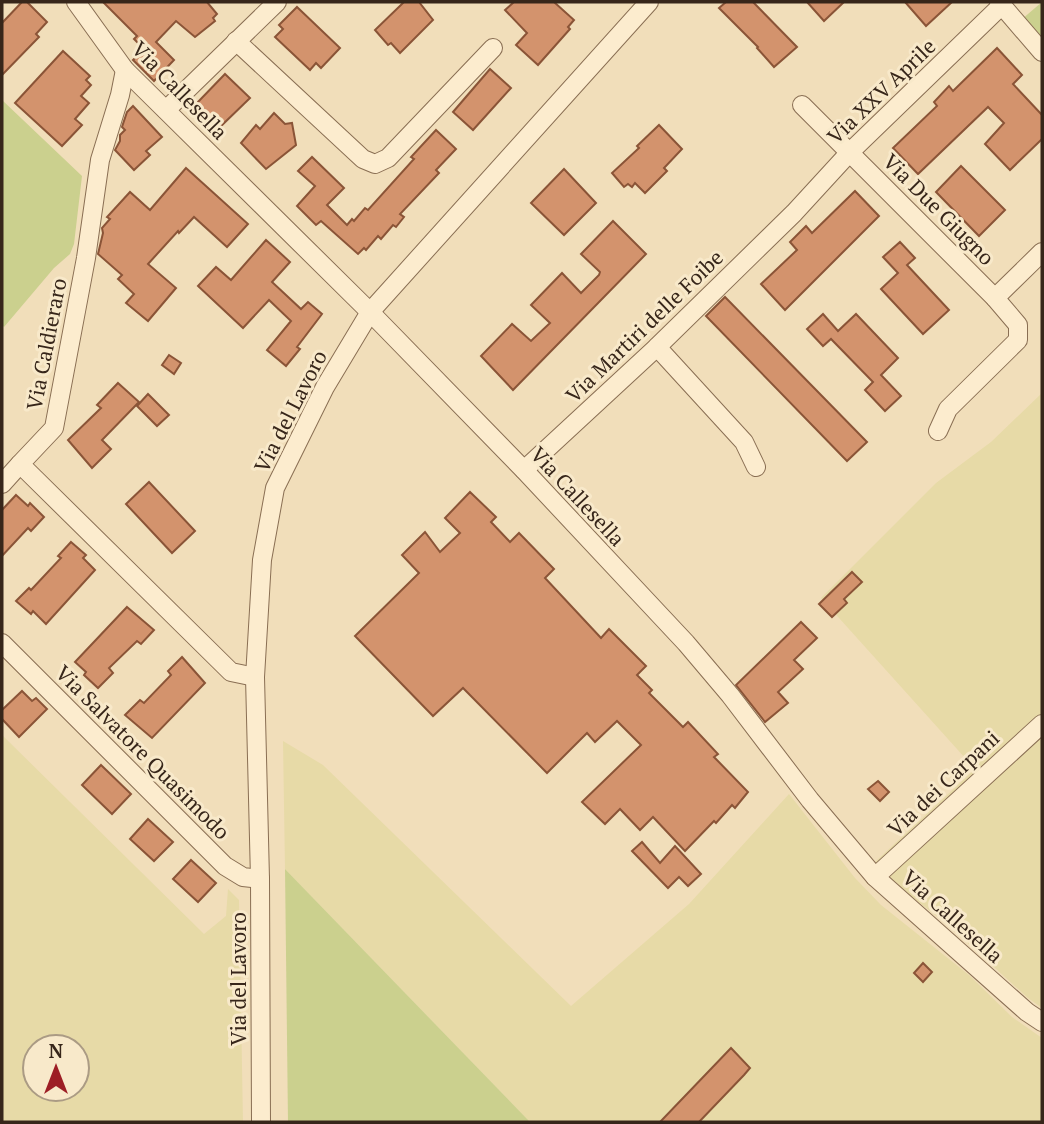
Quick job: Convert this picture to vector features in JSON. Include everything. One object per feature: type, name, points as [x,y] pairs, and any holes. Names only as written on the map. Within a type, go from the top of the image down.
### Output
[{"type":"street","name":"Via Callesella","points":[[76,2],[125,70],[370,312],[524,470],[686,643],[730,695],[810,800],[875,877],[1027,1012],[1042,1022]]},
{"type":"street","points":[[166,110],[277,2]]},
{"type":"street","name":"Via del Lavoro","points":[[261,1122],[260,879],[255,677],[262,560],[275,488],[325,387],[370,312],[649,2]]},
{"type":"street","points":[[1000,3],[1042,52]]},
{"type":"street","name":"Via XXV Aprile","points":[[794,213],[850,152],[1000,3]]},
{"type":"street","points":[[236,41],[363,159],[375,164],[388,159],[493,48]]},
{"type":"street","name":"Via Caldieraro","points":[[2,484],[54,428],[86,258],[100,160],[125,70]]},
{"type":"street","name":"Via Due Giugno","points":[[802,105],[995,298],[1018,325],[1018,340],[948,409],[938,431]]},
{"type":"street","name":"Via Martiri delle Foibe","points":[[524,470],[657,347],[794,213]]},
{"type":"street","name":"Via Due Giugno","points":[[995,298],[1042,252]]},
{"type":"street","points":[[657,347],[744,442],[756,467]]},
{"type":"street","points":[[20,464],[231,672],[255,677]]},
{"type":"street","name":"Via Salvatore Quasimodo","points":[[2,643],[225,866],[243,877],[260,879]]},
{"type":"street","name":"Via dei Carpani","points":[[875,877],[1042,723]]},
{"type":"shaded area","points":[[1042,393],[1042,1008],[874,863],[975,769],[821,598],[936,483],[991,442]]},
{"type":"shaded area","points":[[2,735],[204,934],[226,916],[228,889],[239,900],[243,1122],[2,1122]]},
{"type":"shaded area","points":[[283,741],[323,765],[571,1006],[689,904],[789,794],[855,878],[881,905],[969,975],[1012,1017],[1042,1038],[1042,1122],[530,1122],[285,869]]},
{"type":"green space","points":[[1042,2],[1042,48],[1021,20]]},
{"type":"green space","points":[[2,100],[82,176],[74,244],[70,254],[54,268],[4,327],[2,325]]},
{"type":"green space","points":[[285,869],[530,1122],[288,1122]]},
{"type":"building","points":[[22,2],[27,2],[47,22],[36,34],[39,37],[2,75],[2,23]]},
{"type":"building","points":[[103,2],[207,2],[217,14],[213,18],[215,21],[195,37],[176,21],[156,42],[174,60],[154,81],[133,60],[144,49],[134,39],[137,36]]},
{"type":"building","points":[[404,2],[419,2],[433,20],[400,53],[391,43],[388,45],[375,30]]},
{"type":"building","points":[[514,2],[554,2],[574,20],[568,27],[570,29],[538,65],[516,45],[527,33],[505,10]]},
{"type":"building","points":[[726,2],[753,2],[797,47],[774,67],[719,8]]},
{"type":"building","points":[[807,2],[844,2],[824,21]]},
{"type":"building","points":[[905,2],[952,2],[926,26]]},
{"type":"building","points":[[297,7],[340,48],[321,68],[316,63],[310,70],[275,37],[283,29],[279,25]]},
{"type":"building","points":[[997,48],[1022,75],[1013,84],[1042,115],[1042,139],[1010,170],[985,144],[1004,123],[988,107],[918,174],[893,148],[937,106],[934,102],[949,86],[953,91]]},
{"type":"building","points":[[63,51],[90,76],[86,80],[91,85],[81,96],[89,103],[75,119],[82,125],[62,146],[15,103]]},
{"type":"building","points":[[490,69],[511,88],[473,130],[453,112]]},
{"type":"building","points":[[225,74],[250,98],[220,127],[196,104]]},
{"type":"building","points":[[133,106],[162,137],[146,151],[150,155],[134,170],[115,150],[120,135],[125,130],[122,127],[127,112]]},
{"type":"building","points":[[274,113],[285,124],[292,123],[296,145],[266,169],[241,143],[256,125],[260,129]]},
{"type":"building","points":[[659,125],[682,149],[664,168],[667,171],[645,193],[635,183],[632,187],[628,184],[624,187],[612,173]]},
{"type":"building","points":[[436,130],[456,149],[436,170],[439,173],[400,214],[404,217],[396,227],[393,225],[381,239],[378,236],[366,250],[364,248],[358,254],[321,221],[316,225],[297,206],[315,186],[298,171],[312,157],[344,188],[327,205],[347,225],[365,208],[368,210]]},
{"type":"building","points":[[961,166],[1005,210],[979,236],[936,192]]},
{"type":"building","points":[[186,168],[248,224],[227,247],[194,217],[179,233],[178,231],[148,264],[176,288],[148,321],[126,303],[134,294],[118,279],[122,275],[98,254],[102,228],[110,219],[107,217],[130,192],[150,210]]},
{"type":"building","points":[[564,169],[596,203],[564,235],[531,203]]},
{"type":"building","points":[[855,191],[879,216],[785,310],[761,284],[797,250],[790,242],[806,226],[812,233]]},
{"type":"building","points":[[613,221],[646,254],[513,390],[481,356],[512,324],[531,341],[550,323],[531,305],[562,273],[581,293],[599,275],[600,272],[581,254]]},
{"type":"building","points":[[266,240],[290,262],[272,282],[301,309],[308,302],[322,314],[286,366],[267,350],[291,321],[269,300],[243,328],[198,286],[216,267],[231,280]]},
{"type":"building","points":[[900,242],[915,258],[907,265],[949,310],[923,334],[881,289],[898,273],[883,257]]},
{"type":"building","points":[[725,297],[867,442],[847,461],[706,316]]},
{"type":"building","points":[[823,314],[838,331],[856,314],[898,358],[881,375],[901,396],[885,411],[865,390],[873,382],[831,339],[823,346],[807,329]]},
{"type":"building","points":[[169,355],[181,363],[174,374],[162,365]]},
{"type":"building","points":[[118,383],[139,402],[102,440],[111,449],[92,468],[68,440],[101,408],[97,405]]},
{"type":"building","points":[[148,394],[169,415],[157,426],[137,406]]},
{"type":"building","points":[[149,482],[195,531],[172,553],[126,504]]},
{"type":"building","points":[[470,492],[496,517],[491,522],[510,542],[519,533],[554,569],[545,578],[601,638],[609,629],[646,666],[637,675],[652,690],[649,693],[683,727],[688,722],[718,754],[714,757],[748,792],[735,808],[732,805],[685,851],[653,817],[640,830],[620,809],[605,824],[582,802],[641,745],[617,721],[595,742],[587,733],[547,773],[463,688],[433,716],[355,636],[419,573],[402,555],[425,532],[440,552],[460,533],[445,518]]},
{"type":"building","points":[[16,495],[28,506],[30,503],[44,517],[31,531],[28,528],[2,556],[2,510]]},
{"type":"building","points":[[71,542],[86,555],[83,558],[95,570],[46,624],[33,611],[31,614],[16,601],[29,588],[31,590],[61,558],[58,556]]},
{"type":"building","points":[[852,572],[862,582],[844,599],[847,603],[832,617],[819,604]]},
{"type":"building","points":[[127,607],[154,630],[141,644],[137,641],[109,668],[113,673],[98,688],[75,662]]},
{"type":"building","points":[[801,622],[817,638],[794,660],[803,669],[778,692],[788,703],[765,722],[736,685]]},
{"type":"building","points":[[182,657],[205,683],[152,738],[125,715],[140,700],[144,703],[171,675],[168,671]]},
{"type":"building","points":[[22,691],[32,701],[36,698],[47,709],[19,737],[2,719],[2,710]]},
{"type":"building","points":[[101,765],[131,794],[112,814],[82,785]]},
{"type":"building","points":[[878,781],[889,792],[880,801],[868,789]]},
{"type":"building","points":[[148,819],[173,842],[154,861],[130,839]]},
{"type":"building","points":[[642,842],[660,863],[675,846],[701,874],[688,886],[679,877],[668,888],[632,851]]},
{"type":"building","points":[[191,860],[216,883],[198,902],[173,879]]},
{"type":"building","points":[[923,963],[932,972],[923,982],[914,973]]},
{"type":"building","points":[[731,1048],[750,1068],[699,1122],[660,1122]]}]
